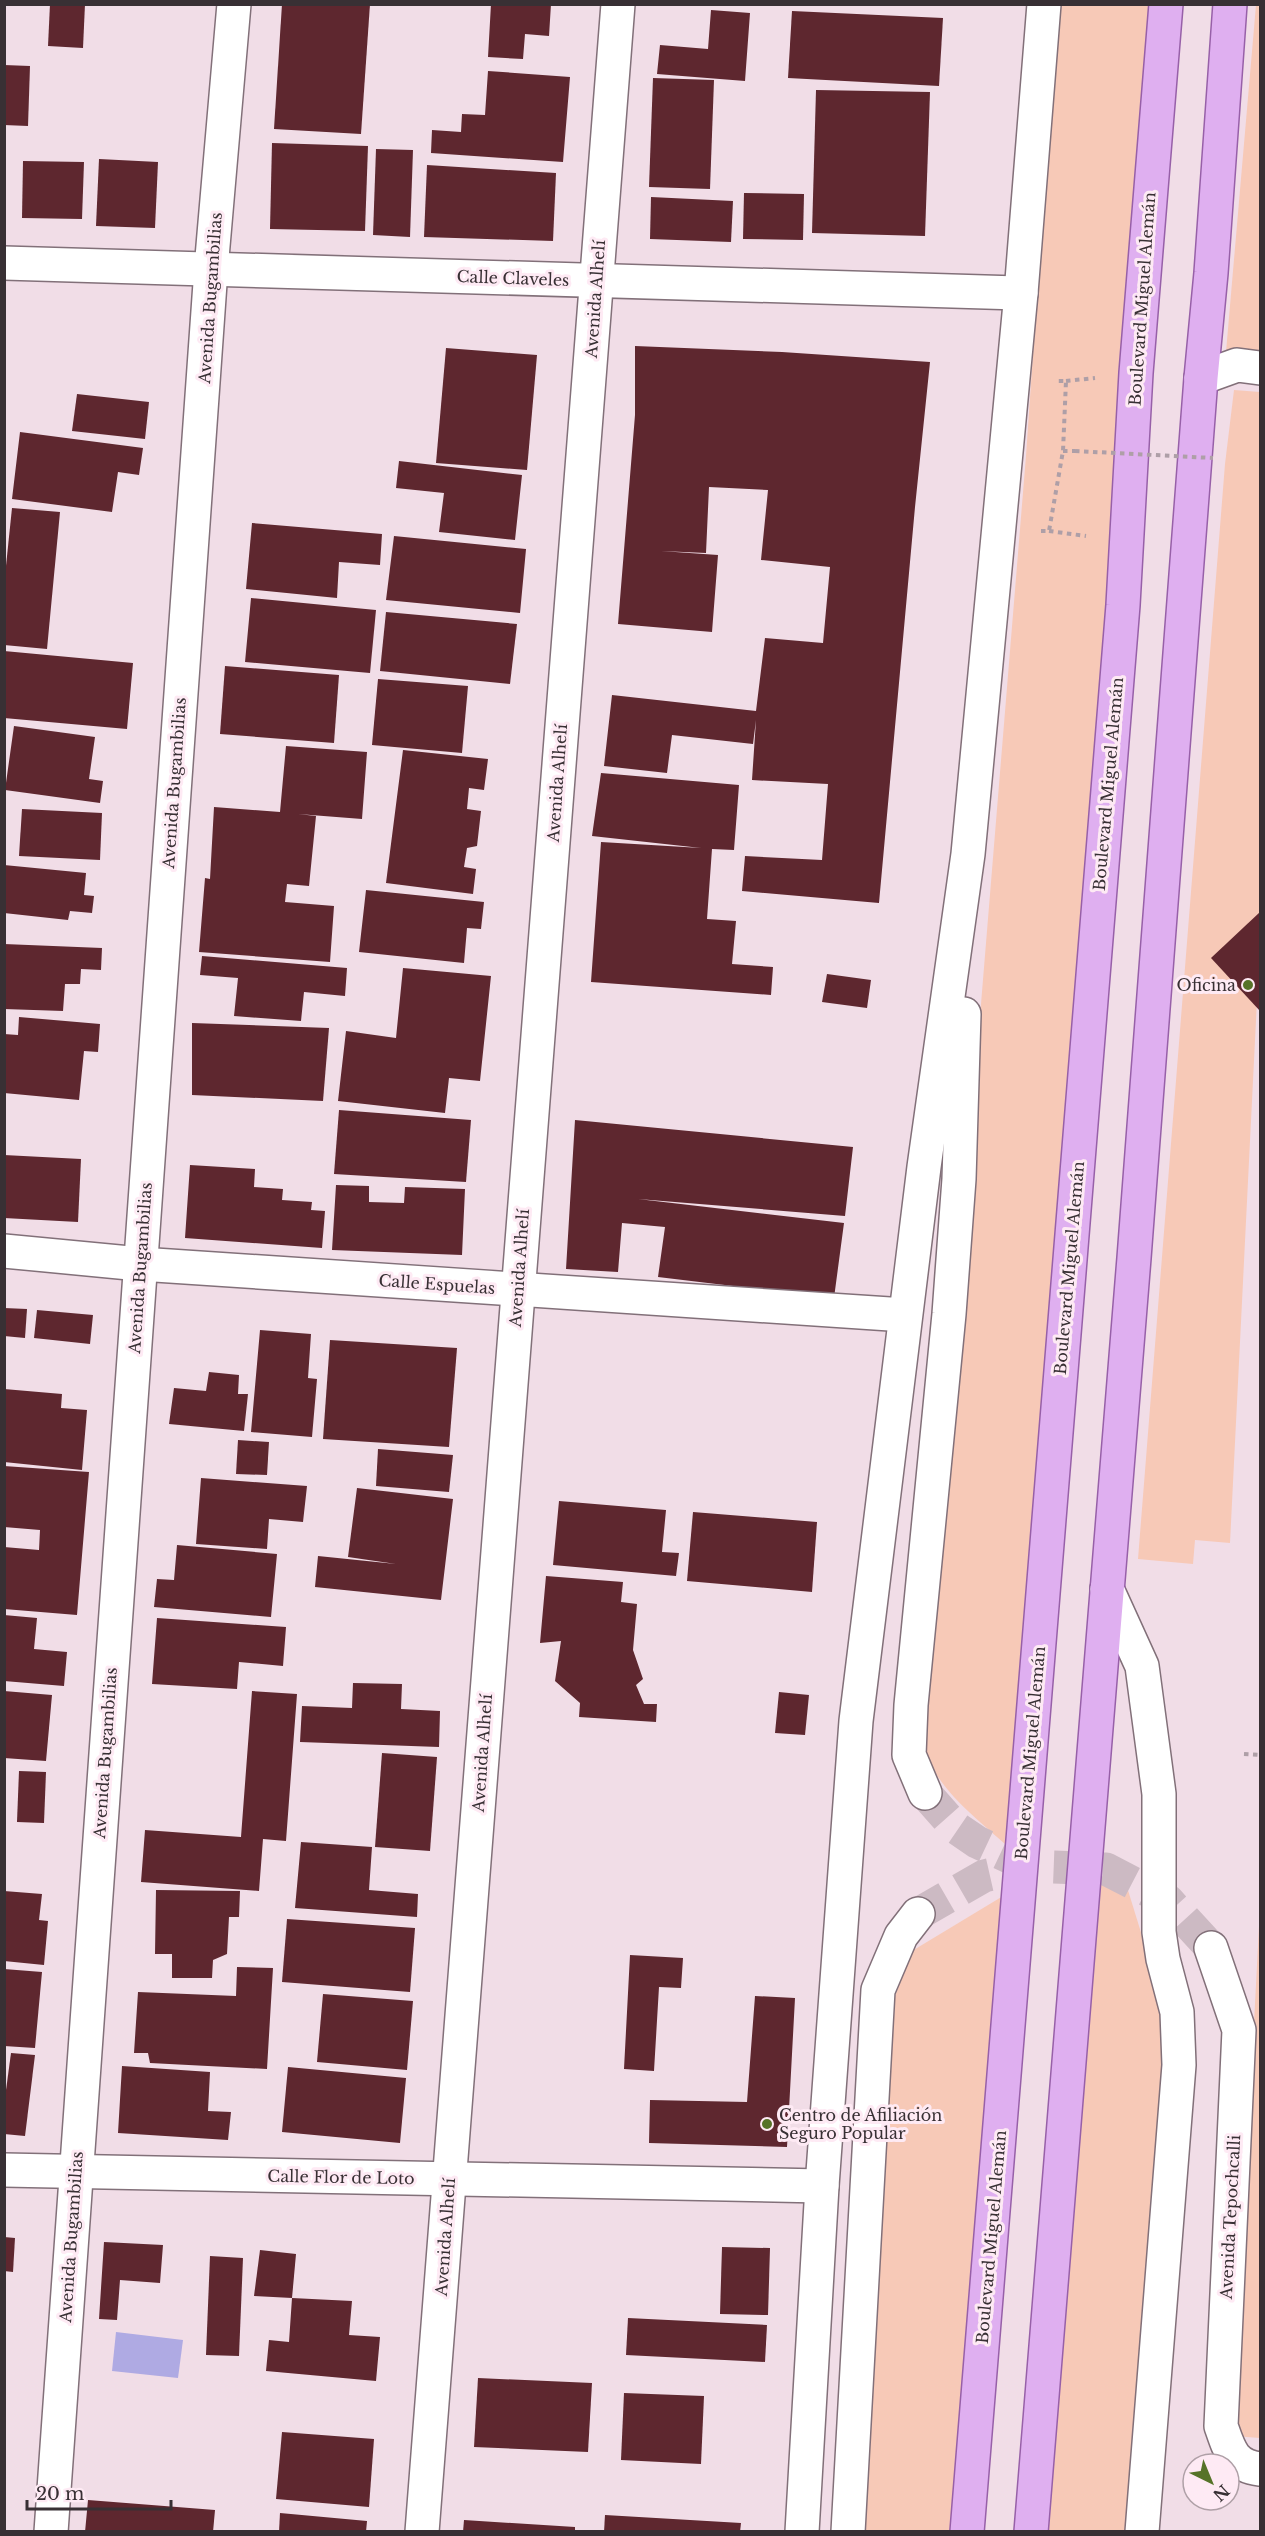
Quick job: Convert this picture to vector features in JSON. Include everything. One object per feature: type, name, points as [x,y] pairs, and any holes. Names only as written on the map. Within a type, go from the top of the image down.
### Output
[{"type":"main road","name":"Boulevard Miguel Alemán","points":[[967,2532],[1122,617],[1136,373],[1166,4]]},
{"type":"main road","points":[[1031,2532],[1211,273],[1230,4]]},
{"type":"street","name":"Avenida Bugambilias","points":[[51,2532],[211,269],[234,4]]},
{"type":"street","name":"Avenida Alhelí","points":[[423,2532],[618,4]]},
{"type":"street","points":[[802,2532],[822,2186],[856,1721],[924,1167],[968,854],[1021,293],[1044,4]]},
{"type":"street","name":"Calle Claveles","points":[[4,263],[1021,293]]},
{"type":"street","points":[[1201,378],[1237,365],[1260,368]]},
{"type":"street","points":[[925,1793],[909,1755],[911,1705],[949,1314],[959,1179],[968,854]]},
{"type":"street","name":"Calle Espuelas","points":[[4,1251],[140,1264],[905,1315]]},
{"type":"street","points":[[1107,1589],[1142,1666],[1159,1794],[1159,1932],[1163,1959],[1177,2012],[1179,2065],[1142,2532]]},
{"type":"street","points":[[848,2532],[878,1990],[901,1936],[918,1914]]},
{"type":"street","name":"Avenida Tepochcalli","points":[[1211,1948],[1239,2030],[1221,2426],[1231,2454],[1247,2468],[1260,2469]]},
{"type":"street","name":"Calle Flor de Loto","points":[[4,2170],[822,2186]]},
{"type":"path","points":[[1064,451],[1213,458]]},
{"type":"path","points":[[1244,1754],[1260,1755]]},
{"type":"shaded area","points":[[1057,5],[1153,5],[1032,1577],[1006,1845],[958,1801],[936,1774],[925,1746],[924,1716],[1026,456]]},
{"type":"shaded area","points":[[1256,5],[1260,5],[1260,355],[1226,352]]},
{"type":"shaded area","points":[[1234,390],[1260,392],[1260,940],[1230,1543],[1195,1540],[1193,1564],[1138,1559],[1225,464]]},
{"type":"shaded area","points":[[1115,1873],[1127,1887],[1168,2020],[1126,2531],[1042,2532],[1098,1884]]},
{"type":"shaded area","points":[[1008,1893],[958,2531],[858,2532],[892,2004],[912,1951]]},
{"type":"shaded area","points":[[1260,1906],[1260,2438],[1233,2436]]},
{"type":"shaded area","points":[[116,2332],[183,2340],[178,2378],[112,2371]]},
{"type":"building","points":[[50,4],[85,4],[83,48],[48,46]]},
{"type":"building","points":[[282,4],[370,4],[361,134],[274,129]]},
{"type":"building","points":[[491,4],[551,4],[549,36],[525,34],[523,59],[488,57]]},
{"type":"building","points":[[711,10],[750,13],[745,81],[657,74],[660,45],[708,49]]},
{"type":"building","points":[[792,11],[943,18],[939,86],[788,78]]},
{"type":"building","points":[[4,65],[30,66],[28,126],[4,125]]},
{"type":"building","points":[[488,71],[570,77],[563,162],[431,153],[432,130],[461,132],[462,114],[485,115]]},
{"type":"building","points":[[653,78],[714,80],[710,189],[649,187]]},
{"type":"building","points":[[816,90],[930,92],[925,236],[812,233]]},
{"type":"building","points":[[272,143],[368,146],[365,231],[270,229]]},
{"type":"building","points":[[376,149],[413,150],[410,237],[373,235]]},
{"type":"building","points":[[99,159],[158,162],[155,228],[96,226]]},
{"type":"building","points":[[23,161],[84,162],[82,219],[22,218]]},
{"type":"building","points":[[427,165],[556,173],[553,241],[424,237]]},
{"type":"building","points":[[744,193],[804,194],[803,240],[743,239]]},
{"type":"building","points":[[651,197],[733,201],[731,242],[650,239]]},
{"type":"building","points":[[635,346],[782,352],[930,362],[879,903],[742,891],[745,856],[822,860],[828,784],[752,780],[756,720],[753,744],[672,735],[667,773],[604,766],[612,695],[756,711],[765,638],[823,643],[830,567],[761,560],[768,490],[709,487],[706,553],[661,551],[718,555],[712,632],[618,624],[635,415]]},
{"type":"building","points":[[446,348],[537,355],[527,470],[436,463]]},
{"type":"building","points":[[77,394],[149,402],[145,439],[72,431]]},
{"type":"building","points":[[20,432],[143,448],[139,475],[118,472],[112,512],[12,499]]},
{"type":"building","points":[[399,461],[522,475],[515,540],[439,532],[444,493],[396,488]]},
{"type":"building","points":[[12,508],[60,512],[47,649],[4,645],[4,585]]},
{"type":"building","points":[[252,523],[382,534],[380,565],[339,562],[337,598],[246,589]]},
{"type":"building","points":[[394,536],[526,549],[520,613],[386,600]]},
{"type":"building","points":[[251,598],[376,610],[370,673],[245,662]]},
{"type":"building","points":[[386,612],[517,624],[510,684],[380,671]]},
{"type":"building","points":[[4,651],[133,663],[127,729],[4,718]]},
{"type":"building","points":[[225,666],[339,675],[334,743],[220,734]]},
{"type":"building","points":[[378,679],[468,686],[462,753],[372,745]]},
{"type":"building","points":[[14,726],[95,737],[89,779],[103,781],[100,803],[5,790]]},
{"type":"building","points":[[286,746],[367,752],[362,819],[298,814],[316,816],[309,886],[287,884],[285,902],[334,906],[330,962],[199,952],[205,878],[210,879],[214,807],[280,812]]},
{"type":"building","points":[[403,750],[488,759],[484,790],[469,788],[467,809],[481,811],[477,846],[467,848],[464,867],[476,869],[473,894],[386,883]]},
{"type":"building","points":[[601,773],[739,785],[734,850],[712,849],[707,919],[736,921],[732,964],[773,967],[771,995],[591,982],[601,842],[701,848],[592,836]]},
{"type":"building","points":[[22,809],[102,813],[100,860],[19,856]]},
{"type":"building","points":[[4,865],[86,873],[84,895],[94,896],[92,913],[70,911],[68,920],[4,913]]},
{"type":"building","points":[[366,890],[484,902],[481,929],[467,928],[464,963],[359,952]]},
{"type":"building","name":"Oficina","points":[[1260,912],[1260,1011],[1211,958]]},
{"type":"building","points":[[4,944],[102,948],[101,970],[81,969],[80,984],[65,984],[63,1011],[4,1009]]},
{"type":"building","points":[[202,956],[347,968],[345,996],[304,992],[301,1021],[234,1016],[238,978],[200,975]]},
{"type":"building","points":[[403,968],[491,976],[480,1081],[449,1078],[445,1113],[338,1101],[346,1031],[396,1038]]},
{"type":"building","points":[[827,974],[871,980],[867,1008],[822,1002]]},
{"type":"building","points":[[19,1017],[100,1024],[98,1052],[84,1051],[79,1100],[4,1093],[4,1034],[18,1035]]},
{"type":"building","points":[[192,1023],[329,1028],[323,1101],[192,1095]]},
{"type":"building","points":[[339,1110],[471,1120],[466,1182],[334,1174]]},
{"type":"building","points":[[575,1120],[853,1147],[845,1216],[638,1199],[844,1223],[834,1298],[658,1277],[665,1227],[622,1223],[618,1272],[566,1269]]},
{"type":"building","points":[[4,1155],[81,1159],[78,1222],[4,1218]]},
{"type":"building","points":[[190,1165],[255,1169],[254,1187],[283,1189],[282,1200],[312,1202],[311,1210],[325,1211],[322,1248],[185,1238]]},
{"type":"building","points":[[336,1185],[369,1186],[369,1202],[404,1203],[405,1187],[465,1189],[462,1255],[332,1250]]},
{"type":"building","points":[[4,1308],[27,1309],[25,1338],[4,1336]]},
{"type":"building","points":[[37,1310],[93,1315],[90,1344],[34,1338]]},
{"type":"building","points":[[260,1330],[311,1334],[308,1378],[317,1379],[312,1437],[251,1432]]},
{"type":"building","points":[[330,1340],[457,1348],[449,1447],[323,1439]]},
{"type":"building","points":[[209,1372],[239,1375],[238,1394],[248,1394],[244,1431],[169,1424],[174,1388],[206,1391]]},
{"type":"building","points":[[4,1389],[62,1394],[61,1408],[87,1410],[82,1470],[4,1462]]},
{"type":"building","points":[[238,1440],[269,1442],[267,1475],[236,1474]]},
{"type":"building","points":[[378,1449],[453,1455],[449,1492],[376,1486]]},
{"type":"building","points":[[4,1466],[89,1472],[77,1615],[4,1609],[4,1547],[39,1550],[40,1530],[4,1527]]},
{"type":"building","points":[[201,1478],[307,1486],[303,1522],[269,1519],[267,1549],[196,1544]]},
{"type":"building","points":[[357,1488],[453,1499],[441,1600],[315,1587],[318,1556],[396,1564],[348,1557]]},
{"type":"building","points":[[559,1501],[666,1510],[662,1552],[679,1553],[676,1576],[553,1565]]},
{"type":"building","points":[[693,1512],[817,1522],[812,1592],[687,1581]]},
{"type":"building","points":[[177,1545],[277,1554],[271,1617],[154,1607],[157,1579],[174,1580]]},
{"type":"building","points":[[546,1576],[623,1582],[621,1602],[637,1604],[633,1650],[643,1679],[636,1685],[644,1704],[657,1704],[656,1722],[579,1717],[580,1703],[555,1681],[561,1641],[540,1643]]},
{"type":"building","points":[[4,1615],[37,1618],[34,1649],[67,1652],[64,1686],[4,1681]]},
{"type":"building","points":[[157,1618],[286,1627],[283,1666],[239,1662],[237,1689],[152,1684]]},
{"type":"building","points":[[353,1683],[402,1684],[401,1709],[440,1711],[439,1747],[300,1742],[302,1706],[352,1708]]},
{"type":"building","points":[[4,1691],[52,1695],[46,1761],[4,1758]]},
{"type":"building","points":[[252,1691],[297,1694],[286,1841],[263,1839],[259,1891],[141,1882],[145,1830],[241,1837]]},
{"type":"building","points":[[779,1692],[809,1695],[805,1735],[775,1733]]},
{"type":"building","points":[[382,1753],[437,1757],[430,1851],[375,1847]]},
{"type":"building","points":[[19,1771],[46,1772],[44,1823],[17,1822]]},
{"type":"building","points":[[301,1842],[372,1847],[369,1890],[418,1894],[417,1917],[295,1908]]},
{"type":"building","points":[[156,1890],[240,1891],[239,1917],[229,1917],[227,1954],[213,1960],[212,1978],[172,1978],[172,1954],[155,1954]]},
{"type":"building","points":[[4,1891],[42,1894],[39,1920],[48,1921],[44,1965],[4,1961]]},
{"type":"building","points":[[287,1919],[415,1928],[410,1992],[282,1982]]},
{"type":"building","points":[[630,1955],[683,1958],[681,1988],[659,1987],[654,2071],[624,2069]]},
{"type":"building","points":[[237,1967],[273,1968],[267,2069],[150,2063],[148,2053],[134,2053],[138,1992],[236,1996]]},
{"type":"building","points":[[4,1969],[42,1972],[35,2048],[4,2046]]},
{"type":"building","points":[[323,1994],[413,2001],[407,2070],[317,2062]]},
{"type":"building","points":[[755,1996],[795,1998],[787,2147],[649,2143],[650,2100],[747,2102]]},
{"type":"building","points":[[11,2053],[35,2055],[25,2136],[4,2134],[4,2105]]},
{"type":"building","points":[[122,2066],[210,2072],[208,2111],[231,2112],[228,2140],[118,2133]]},
{"type":"building","points":[[288,2067],[406,2078],[400,2143],[282,2132]]},
{"type":"building","points":[[4,2237],[15,2238],[13,2272],[4,2271]]},
{"type":"building","points":[[104,2242],[163,2245],[160,2283],[120,2280],[117,2320],[99,2319]]},
{"type":"building","points":[[722,2247],[770,2248],[768,2315],[720,2314]]},
{"type":"building","points":[[260,2250],[296,2254],[292,2298],[254,2296]]},
{"type":"building","points":[[210,2256],[243,2258],[239,2356],[206,2355]]},
{"type":"building","points":[[292,2298],[352,2301],[349,2335],[380,2337],[376,2381],[266,2371],[269,2340],[289,2342]]},
{"type":"building","points":[[628,2318],[767,2325],[765,2362],[626,2355]]},
{"type":"building","points":[[478,2378],[592,2383],[588,2452],[474,2447]]},
{"type":"building","points":[[624,2393],[704,2396],[701,2464],[621,2460]]},
{"type":"building","points":[[282,2432],[374,2439],[369,2507],[276,2499]]},
{"type":"building","points":[[88,2500],[215,2510],[213,2532],[85,2532]]},
{"type":"building","points":[[280,2513],[367,2521],[366,2532],[279,2532]]},
{"type":"building","points":[[605,2515],[741,2523],[740,2532],[604,2532]]},
{"type":"building","points":[[464,2520],[575,2527],[575,2532],[463,2532]]},
{"type":"tunnel","points":[[925,1793],[955,1827],[977,1842],[1028,1866]]},
{"type":"tunnel","points":[[918,1914],[984,1876],[1028,1866],[1106,1869],[1168,1901],[1211,1948]]},
{"type":"place","name":"Oficina","points":[[1248,985]]},
{"type":"place","name":"Centro de Afiliación Seguro Popular","points":[[767,2124]]}]
